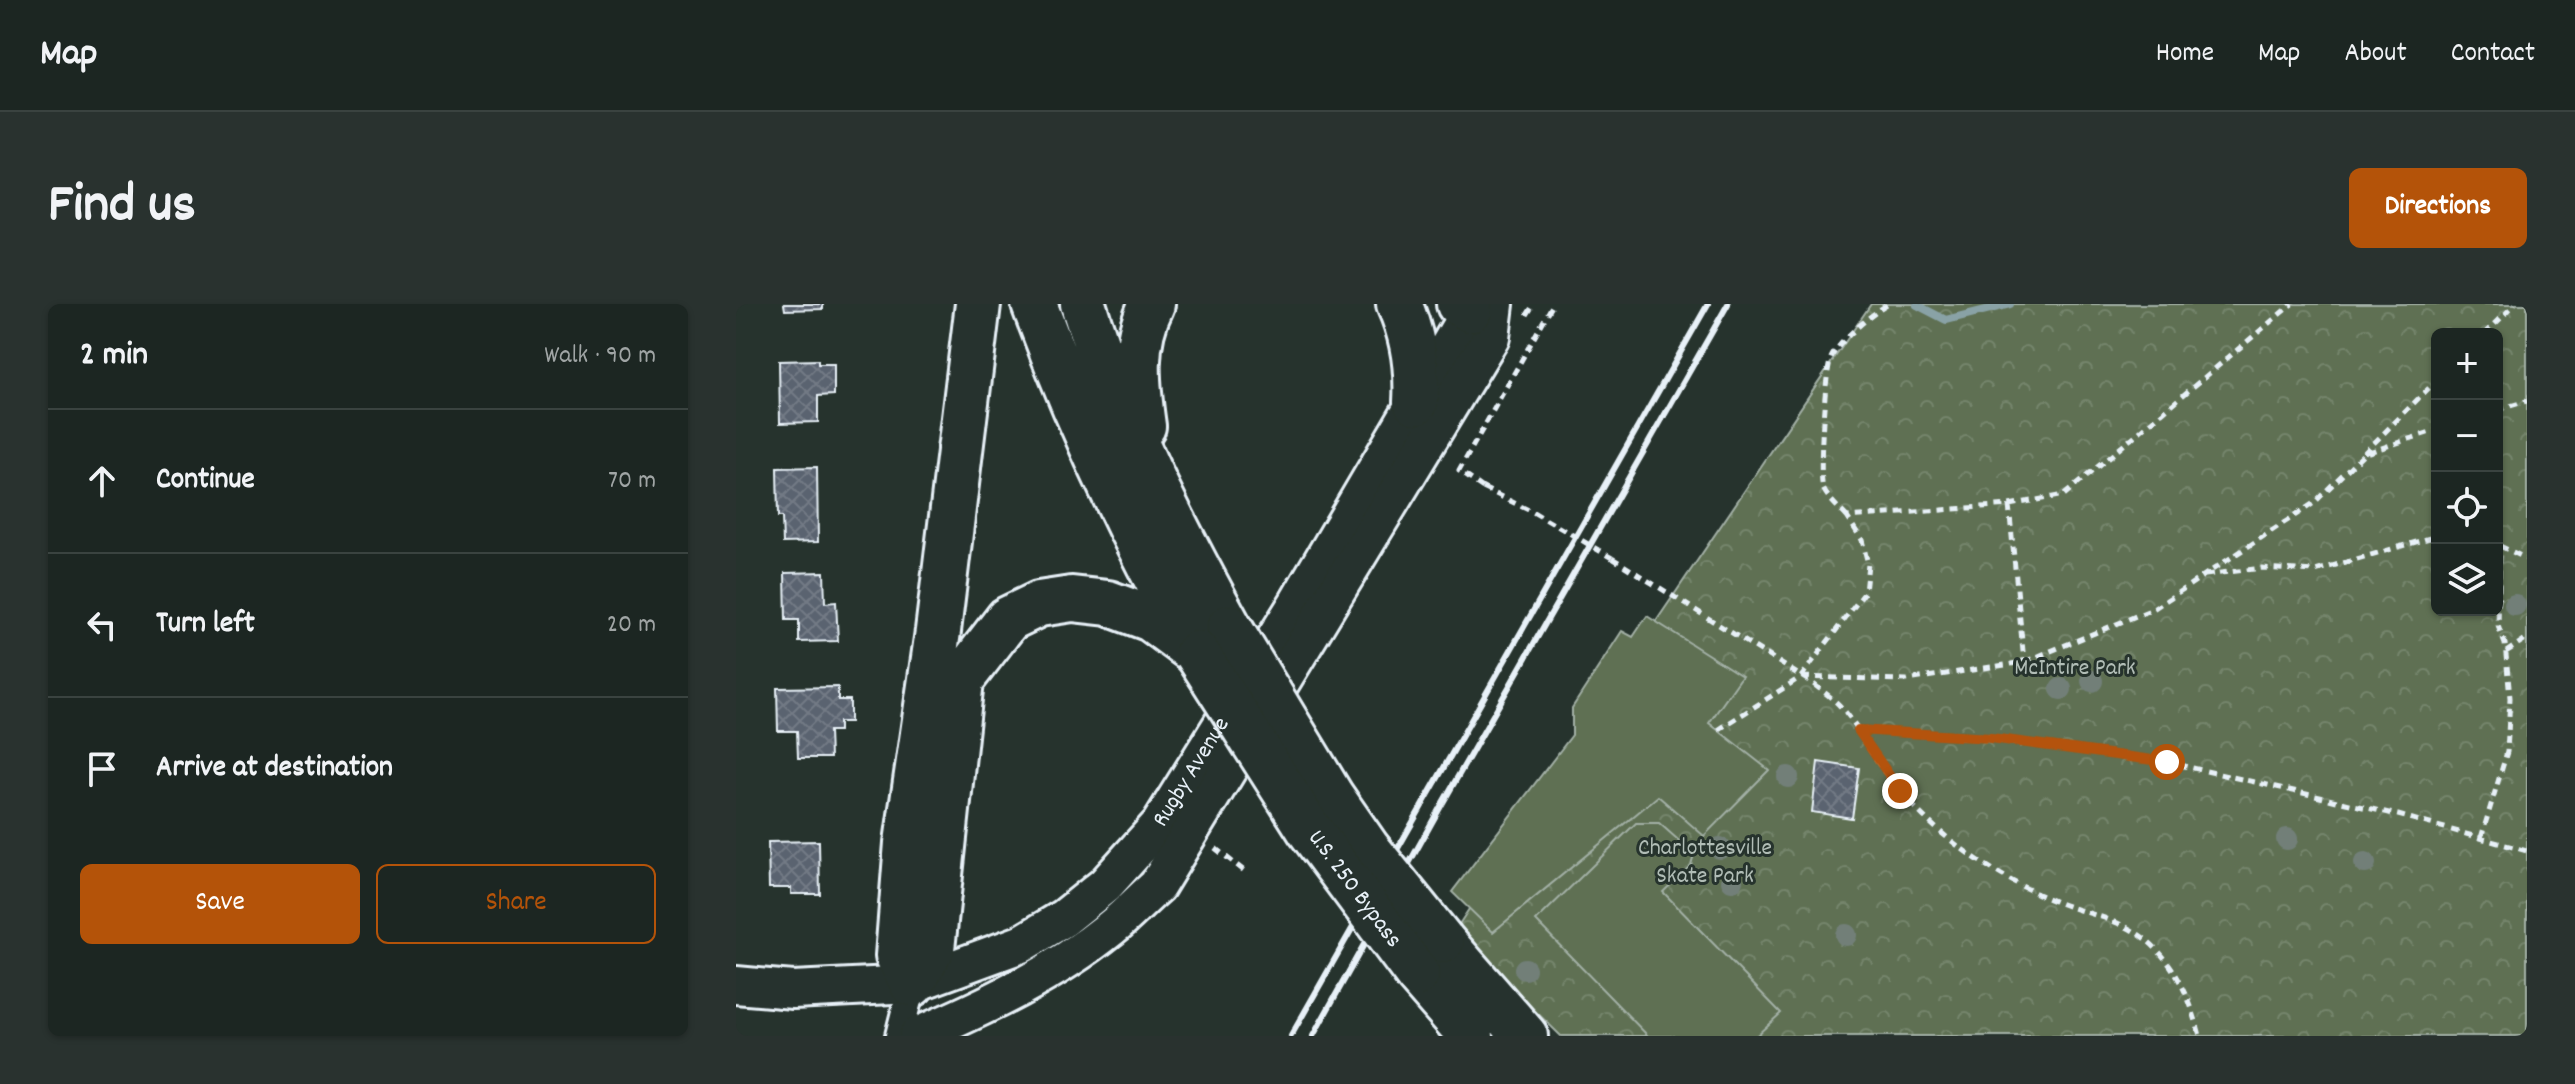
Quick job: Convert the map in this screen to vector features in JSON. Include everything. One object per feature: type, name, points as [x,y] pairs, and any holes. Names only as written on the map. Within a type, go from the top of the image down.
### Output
[{"type":"highway","points":[[912,984],[898,956],[907,843],[938,631],[978,304]]},
{"type":"highway","points":[[1034,304],[1064,385],[1108,483],[1213,640],[1367,848],[1467,1033]]},
{"type":"highway","points":[[1083,304],[1213,640]]},
{"type":"highway","points":[[1152,304],[1142,323],[1137,352],[1139,400],[1153,484]]},
{"type":"highway","points":[[1399,304],[1415,355],[1416,402]]},
{"type":"highway","points":[[912,984],[932,949],[961,680],[1008,619],[1039,604],[1072,599],[1108,603],[1213,640]]},
{"type":"highway","name":"U.S. 250 Bypass","points":[[1213,640],[1309,829],[1429,958]]},
{"type":"highway","points":[[1429,958],[1525,1036]]},
{"type":"street","name":"Rugby Avenue","points":[[736,985],[793,990],[912,984],[1000,953],[1043,931],[1105,885],[1160,824],[1298,602],[1475,306]]},
{"type":"street","name":"Rugby Avenue","points":[[917,1036],[993,1002],[1071,957],[1111,928],[1157,886],[1491,337],[1475,306]]},
{"type":"street","points":[[899,1036],[912,984]]},
{"type":"path","points":[[1553,304],[1459,471],[1483,488],[1533,512],[1612,558],[1801,677],[1840,706],[1900,791],[1953,842],[2025,888],[2141,935],[2161,953],[2187,995],[2200,1036]]},
{"type":"path","points":[[1718,730],[1801,677],[1865,592],[1868,564],[1862,540],[1823,488],[1822,424],[1831,359],[1846,339],[1879,309],[1889,304]]},
{"type":"path","points":[[1847,517],[2009,505],[2064,495],[2292,304]]},
{"type":"path","points":[[2491,328],[2515,304]]},
{"type":"path","points":[[1801,677],[1907,680],[2024,662],[2153,609],[2314,503],[2431,386]]},
{"type":"path","points":[[2503,408],[2527,401]]},
{"type":"path","points":[[2363,454],[2431,432]]},
{"type":"path","points":[[2009,505],[2024,662]]},
{"type":"path","points":[[2204,575],[2262,568],[2315,571],[2431,538]]},
{"type":"path","points":[[2503,547],[2527,559]]},
{"type":"path","points":[[2481,838],[2507,752],[2510,698],[2506,652],[2498,616]]},
{"type":"path","points":[[2506,652],[2527,638]]},
{"type":"path","points":[[1858,730],[1991,738],[2167,762],[2398,815],[2527,851]]},
{"type":"path","points":[[1214,848],[1248,874]]},
{"type":"green space","name":"McIntire Park","points":[[1871,304],[2527,304],[2527,1036],[1561,1036],[1454,932],[1657,620]]},
{"type":"green space","points":[[1647,616],[1742,676],[1709,723],[1769,770],[1704,836],[1658,796],[1493,932],[1452,892],[1572,735],[1572,708],[1622,631],[1633,637]]},
{"type":"green space","points":[[1636,823],[1659,823],[1694,854],[1691,865],[1663,892],[1781,1013],[1756,1036],[1648,1036],[1536,921]]},
{"type":"building","points":[[784,304],[823,304],[823,309],[785,310]]},
{"type":"building","points":[[818,360],[818,364],[834,364],[834,395],[818,396],[818,422],[780,423],[779,361]]},
{"type":"building","points":[[817,467],[818,542],[783,543],[782,517],[778,517],[777,468]]},
{"type":"building","points":[[824,572],[825,603],[836,602],[838,641],[799,642],[799,620],[786,620],[785,573]]},
{"type":"building","points":[[838,687],[838,700],[850,700],[850,722],[839,722],[839,731],[829,731],[830,758],[798,758],[797,731],[778,731],[777,688]]},
{"type":"building","points":[[1818,762],[1859,768],[1852,818],[1812,812]]},
{"type":"building","points":[[819,841],[820,894],[791,894],[791,888],[769,888],[768,842]]},
{"type":"waterway","points":[[1917,305],[1946,320],[2010,304]]},
{"type":"railway","points":[[1291,1036],[1708,304]]},
{"type":"railway","points":[[1313,1036],[1728,304]]},
{"type":"route","points":[[1900,791],[1858,730],[1991,738],[2167,762]]},
{"type":"park label","name":"Charlottesville Skate Park","points":[[1705,863]]}]
